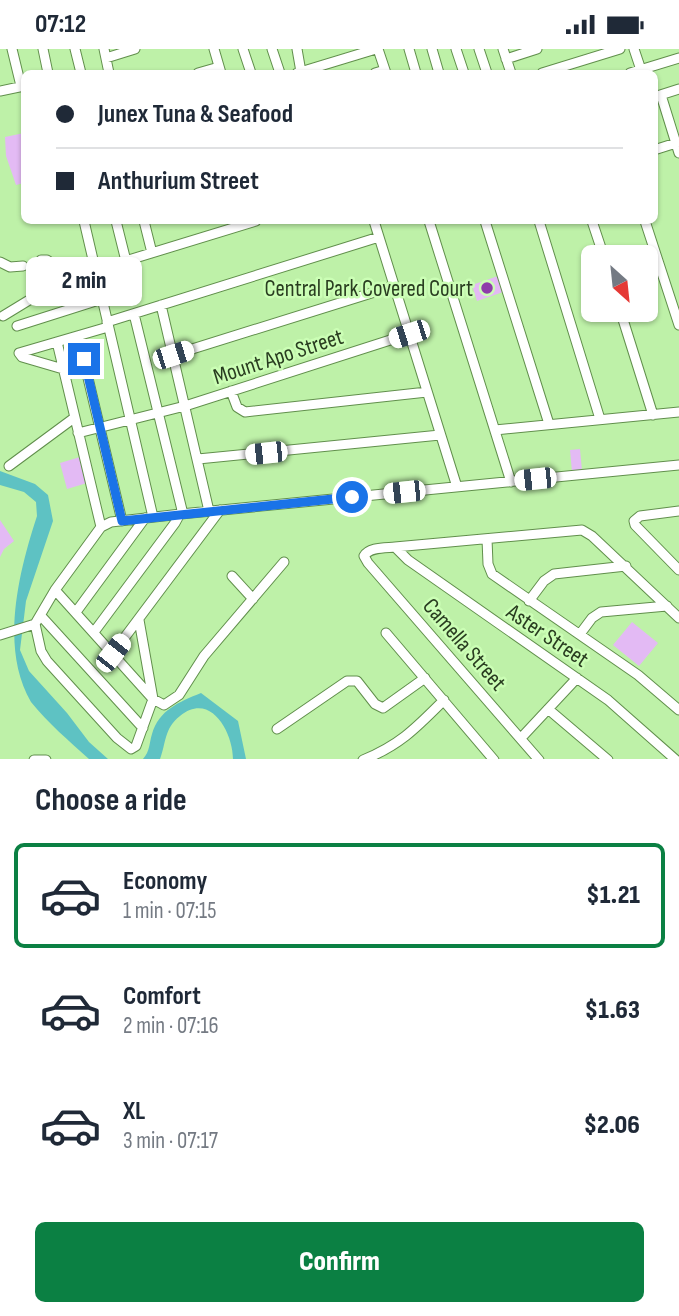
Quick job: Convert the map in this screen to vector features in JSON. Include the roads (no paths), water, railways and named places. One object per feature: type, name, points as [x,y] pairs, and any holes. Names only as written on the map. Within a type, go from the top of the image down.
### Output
[{"type":"street","points":[[12,49],[21,79]]},
{"type":"street","points":[[43,49],[47,70]]},
{"type":"street","points":[[75,49],[80,70]]},
{"type":"street","points":[[105,53],[135,49]]},
{"type":"street","points":[[214,49],[220,70]]},
{"type":"street","points":[[243,49],[250,70]]},
{"type":"street","points":[[272,49],[279,70]]},
{"type":"street","points":[[297,49],[299,70]]},
{"type":"street","points":[[309,70],[377,49],[384,70]]},
{"type":"street","points":[[409,49],[415,70]]},
{"type":"street","points":[[432,49],[438,70]]},
{"type":"street","points":[[456,49],[463,70]]},
{"type":"street","points":[[479,49],[486,70]]},
{"type":"street","points":[[505,54],[537,49]]},
{"type":"street","points":[[552,70],[620,49]]},
{"type":"street","points":[[634,49],[640,70]]},
{"type":"street","points":[[646,70],[679,58]]},
{"type":"street","points":[[0,91],[21,86]]},
{"type":"street","points":[[658,150],[677,148],[658,96],[679,89]]},
{"type":"street","points":[[76,613],[149,518],[130,420],[84,224]]},
{"type":"street","points":[[117,224],[125,261]]},
{"type":"street","points":[[146,224],[152,253]]},
{"type":"street","points":[[3,316],[39,293],[125,261],[246,224]]},
{"type":"street","points":[[375,224],[457,487]]},
{"type":"street","points":[[431,224],[511,482]]},
{"type":"street","points":[[486,224],[549,424]]},
{"type":"street","points":[[540,224],[600,419]]},
{"type":"street","points":[[593,224],[600,245]]},
{"type":"street","points":[[646,224],[679,325]]},
{"type":"street","points":[[64,369],[19,354],[78,336],[161,305],[379,237]]},
{"type":"street","points":[[41,260],[50,262],[57,288]]},
{"type":"street","points":[[0,261],[10,267],[23,266]]},
{"type":"street","points":[[173,355],[394,286]]},
{"type":"street","points":[[17,326],[102,299]]},
{"type":"street","points":[[161,305],[209,511]]},
{"type":"street","points":[[94,632],[181,514],[181,503],[134,314]]},
{"type":"street","points":[[624,322],[653,415]]},
{"type":"street","name":"Mount Apo Street","points":[[78,433],[186,406],[409,334]]},
{"type":"street","points":[[78,336],[122,521]]},
{"type":"street","points":[[57,342],[101,527]]},
{"type":"street","points":[[231,391],[237,407],[245,412],[427,392]]},
{"type":"street","points":[[495,430],[679,412]]},
{"type":"street","points":[[9,466],[74,418]]},
{"type":"street","points":[[198,459],[440,435]]},
{"type":"street","points":[[1,635],[32,626],[101,527],[108,523],[679,465]]},
{"type":"street","points":[[113,653],[220,510]]},
{"type":"street","points":[[679,511],[636,517],[635,526],[675,560],[679,570]]},
{"type":"street","points":[[395,547],[582,530],[626,566],[679,618]]},
{"type":"street","points":[[487,539],[490,571],[529,601],[638,675],[679,710]]},
{"type":"street","name":"Camella Street","points":[[395,547],[370,550],[364,556],[539,759]]},
{"type":"street","name":"Aster Street","points":[[395,547],[418,567],[628,716],[676,759]]},
{"type":"street","points":[[55,590],[153,699],[164,705],[179,695],[204,656],[284,562]]},
{"type":"street","points":[[529,601],[544,581],[554,574],[626,566]]},
{"type":"street","points":[[232,576],[253,599]]},
{"type":"street","points":[[580,634],[592,618],[601,612],[667,606]]},
{"type":"street","points":[[41,616],[143,728]]},
{"type":"street","points":[[32,626],[47,661],[130,749],[135,748],[153,699],[139,620]]},
{"type":"street","points":[[386,633],[494,759]]},
{"type":"street","points":[[277,729],[347,681],[357,681],[375,704],[383,708],[425,678]]},
{"type":"street","points":[[521,739],[577,678]]},
{"type":"street","points":[[363,759],[404,739],[444,701]]},
{"type":"street","points":[[548,709],[608,759]]},
{"type":"street","points":[[33,759],[46,759]]},
{"type":"water","points":[[0,471],[35,484],[48,495],[53,521],[26,601],[20,650],[29,671],[89,742],[108,759],[89,759],[31,702],[22,681],[16,659],[15,611],[24,562],[37,516],[36,502],[24,492],[0,485]]},
{"type":"water","points":[[201,693],[238,721],[246,759],[233,759],[224,727],[218,718],[201,709],[191,710],[175,721],[168,731],[160,759],[143,759],[155,726],[165,713]]},
{"type":"place","name":"Central Park Covered Court","points":[[487,288]]}]
